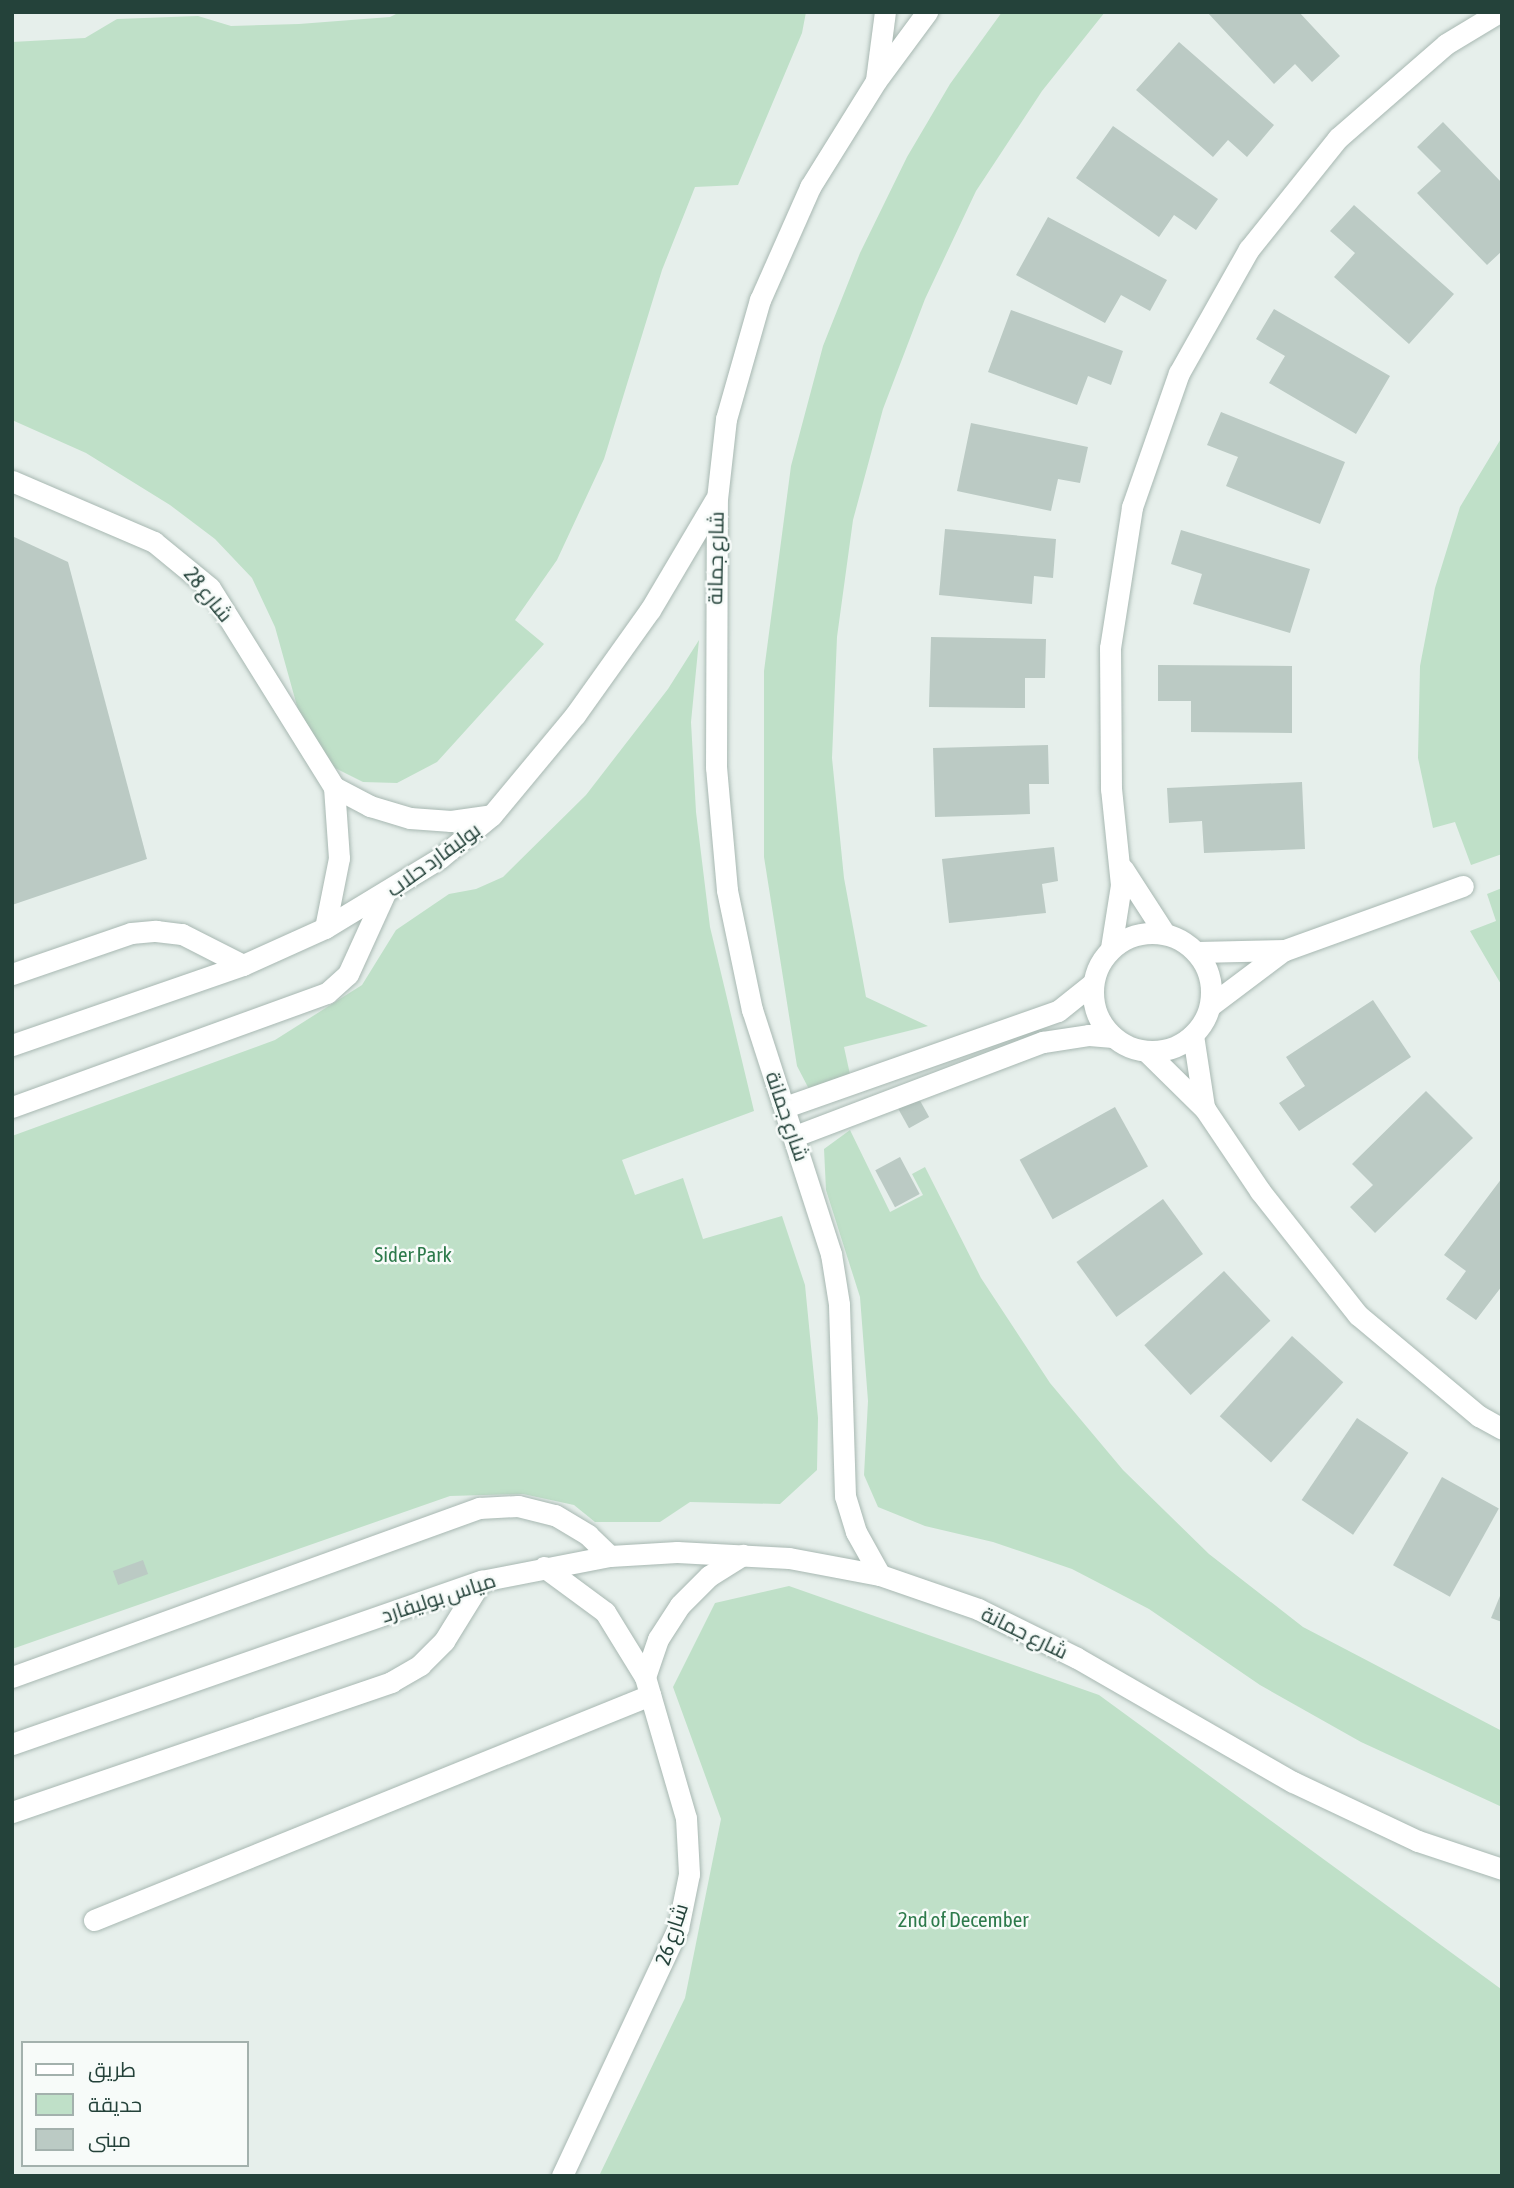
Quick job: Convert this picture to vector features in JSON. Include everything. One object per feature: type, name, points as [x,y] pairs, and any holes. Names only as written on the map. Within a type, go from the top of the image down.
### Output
[{"type":"street","points":[[876,81],[885,12]]},
{"type":"street","name":"شارع جمانة","points":[[928,12],[876,81],[810,187],[760,300],[726,419],[717,499],[716,767],[727,890],[752,1010],[819,1205],[839,1304],[845,1496],[856,1532],[880,1575],[978,1609],[1077,1658],[1293,1782],[1418,1842],[1502,1869]]},
{"type":"street","points":[[785,1107],[1058,1011],[1093,983],[1111,948],[1120,907],[1121,864],[1111,789],[1110,648],[1132,507],[1179,373],[1249,249],[1338,138],[1446,44],[1499,12]]},
{"type":"street","name":"شارع 28","points":[[12,481],[154,542],[184,562],[230,617],[334,787],[339,858],[325,928]]},
{"type":"street","name":"بوليفارد حلاب","points":[[12,1045],[243,965],[325,928],[384,895],[492,815],[598,684],[650,610],[717,499]]},
{"type":"street","points":[[334,787],[370,806],[410,818],[451,821],[492,815]]},
{"type":"street","points":[[1121,864],[1165,934]]},
{"type":"street","points":[[1146,1051],[1179,1045],[1193,1035],[1211,1005],[1285,950],[1463,886]]},
{"type":"street","points":[[12,1107],[327,993],[348,974],[384,895]]},
{"type":"street","points":[[12,974],[131,933],[156,931],[182,934],[243,965]]},
{"type":"street","points":[[1111,948],[1145,932],[1165,934],[1197,952],[1207,968],[1211,1005]]},
{"type":"street","points":[[1197,952],[1285,950]]},
{"type":"street","points":[[1093,983],[1096,1013],[1113,1037]]},
{"type":"street","points":[[795,1136],[1043,1042],[1089,1035],[1113,1037],[1146,1051],[1205,1109],[1260,1191],[1358,1315],[1479,1416],[1502,1429]]},
{"type":"street","points":[[1193,1035],[1205,1109]]},
{"type":"street","points":[[12,1677],[479,1508],[518,1506],[555,1515],[588,1535],[610,1556]]},
{"type":"street","name":"مياس بوليفارد","points":[[12,1744],[481,1581],[544,1567],[610,1556],[677,1552],[789,1558],[880,1575]]},
{"type":"street","points":[[94,1920],[648,1686],[659,1639],[680,1605],[709,1576],[743,1555]]},
{"type":"street","name":"شارع 26","points":[[544,1567],[605,1612],[648,1686],[687,1818],[689,1874],[678,1928],[562,2176]]},
{"type":"street","points":[[12,1812],[391,1682],[420,1665],[443,1641],[481,1581]]},
{"type":"green space","points":[[400,12],[806,12],[802,33],[738,185],[695,187],[662,270],[604,459],[557,560],[515,620],[544,644],[437,762],[397,783],[363,782],[329,765],[302,724],[275,627],[252,578],[215,539],[170,505],[86,453],[12,420],[12,42],[85,38],[117,19],[198,16],[231,26],[390,17]]},
{"type":"green space","points":[[1002,12],[1105,12],[1042,91],[976,191],[925,299],[883,409],[853,520],[837,637],[832,758],[844,878],[866,997],[928,1026],[844,1047],[851,1079],[810,1091],[797,1066],[764,857],[764,671],[791,466],[823,346],[860,253],[907,157],[950,84]]},
{"type":"green space","points":[[1502,437],[1502,854],[1471,865],[1455,822],[1433,828],[1418,758],[1420,666],[1435,588],[1460,507]]},
{"type":"green space","name":"Sider Park","points":[[699,640],[691,722],[696,812],[710,927],[754,1111],[622,1160],[635,1195],[683,1178],[703,1239],[782,1216],[805,1285],[818,1418],[817,1470],[780,1504],[690,1502],[660,1522],[595,1522],[574,1505],[523,1494],[450,1496],[12,1649],[12,1136],[275,1040],[362,985],[396,930],[449,894],[476,889],[503,877],[586,795],[668,689]]},
{"type":"green space","points":[[1502,888],[1502,986],[1470,931],[1496,921],[1487,894]]},
{"type":"green space","points":[[850,1130],[890,1212],[923,1195],[912,1174],[925,1167],[981,1278],[1050,1383],[1123,1470],[1209,1554],[1303,1627],[1502,1731],[1502,1807],[1361,1742],[1260,1685],[1149,1609],[1072,1569],[993,1542],[925,1526],[878,1507],[864,1475],[868,1401],[860,1297],[826,1190],[824,1149]]},
{"type":"green space","name":"2nd of December","points":[[789,1586],[1099,1695],[1501,1989],[1502,2176],[599,2176],[685,1998],[721,1819],[673,1687],[715,1603]]},
{"type":"building","points":[[1207,12],[1299,12],[1340,56],[1312,82],[1295,64],[1274,84]]},
{"type":"building","points":[[1179,42],[1274,125],[1247,157],[1228,140],[1213,157],[1136,90]]},
{"type":"building","points":[[1443,122],[1502,183],[1502,251],[1487,265],[1417,193],[1441,171],[1417,147]]},
{"type":"building","points":[[1113,126],[1218,199],[1196,230],[1174,215],[1159,237],[1076,178]]},
{"type":"building","points":[[1354,205],[1454,294],[1409,344],[1334,277],[1355,253],[1330,231]]},
{"type":"building","points":[[1048,217],[1167,280],[1150,311],[1121,295],[1105,323],[1016,275]]},
{"type":"building","points":[[1274,309],[1390,376],[1356,434],[1269,383],[1285,356],[1256,339]]},
{"type":"building","points":[[1011,310],[1123,351],[1111,385],[1088,376],[1077,405],[988,372]]},
{"type":"building","points":[[1221,412],[1345,462],[1320,524],[1226,486],[1238,457],[1207,445]]},
{"type":"building","points":[[971,423],[1088,447],[1080,483],[1058,479],[1051,511],[957,491]]},
{"type":"building","points":[[945,529],[1056,539],[1053,578],[1034,576],[1032,604],[939,595]]},
{"type":"building","points":[[1181,530],[1310,569],[1290,633],[1193,604],[1202,574],[1171,564]]},
{"type":"building","points":[[12,536],[68,562],[147,859],[12,905]]},
{"type":"building","points":[[931,637],[1046,639],[1045,678],[1025,678],[1025,708],[929,707]]},
{"type":"building","points":[[1158,665],[1292,666],[1292,733],[1191,732],[1191,701],[1158,701]]},
{"type":"building","points":[[1048,745],[1049,784],[1029,784],[1030,814],[935,817],[933,748]]},
{"type":"building","points":[[1302,782],[1305,849],[1204,853],[1202,821],[1169,823],[1167,788]]},
{"type":"building","points":[[1054,847],[1058,881],[1042,884],[1046,913],[949,923],[942,859]]},
{"type":"building","points":[[1373,1000],[1411,1057],[1299,1131],[1279,1103],[1305,1086],[1286,1057]]},
{"type":"building","points":[[1426,1091],[1473,1138],[1375,1233],[1350,1207],[1373,1185],[1352,1164]]},
{"type":"building","points":[[918,1097],[929,1117],[909,1128],[898,1108]]},
{"type":"building","points":[[1115,1107],[1148,1166],[1053,1219],[1020,1160]]},
{"type":"building","points":[[900,1157],[920,1194],[895,1207],[875,1170]]},
{"type":"building","points":[[1502,1178],[1502,1286],[1476,1320],[1446,1299],[1466,1271],[1444,1255]]},
{"type":"building","points":[[1163,1199],[1203,1254],[1116,1317],[1076,1262]]},
{"type":"building","points":[[1224,1271],[1270,1321],[1191,1395],[1144,1345]]},
{"type":"building","points":[[1292,1336],[1343,1382],[1271,1462],[1220,1416]]},
{"type":"building","points":[[1357,1418],[1408,1453],[1353,1535],[1302,1500]]},
{"type":"building","points":[[1442,1477],[1499,1509],[1450,1597],[1393,1565]]},
{"type":"building","points":[[143,1560],[148,1574],[118,1585],[113,1571]]},
{"type":"building","points":[[1502,1591],[1502,1622],[1491,1618]]}]
